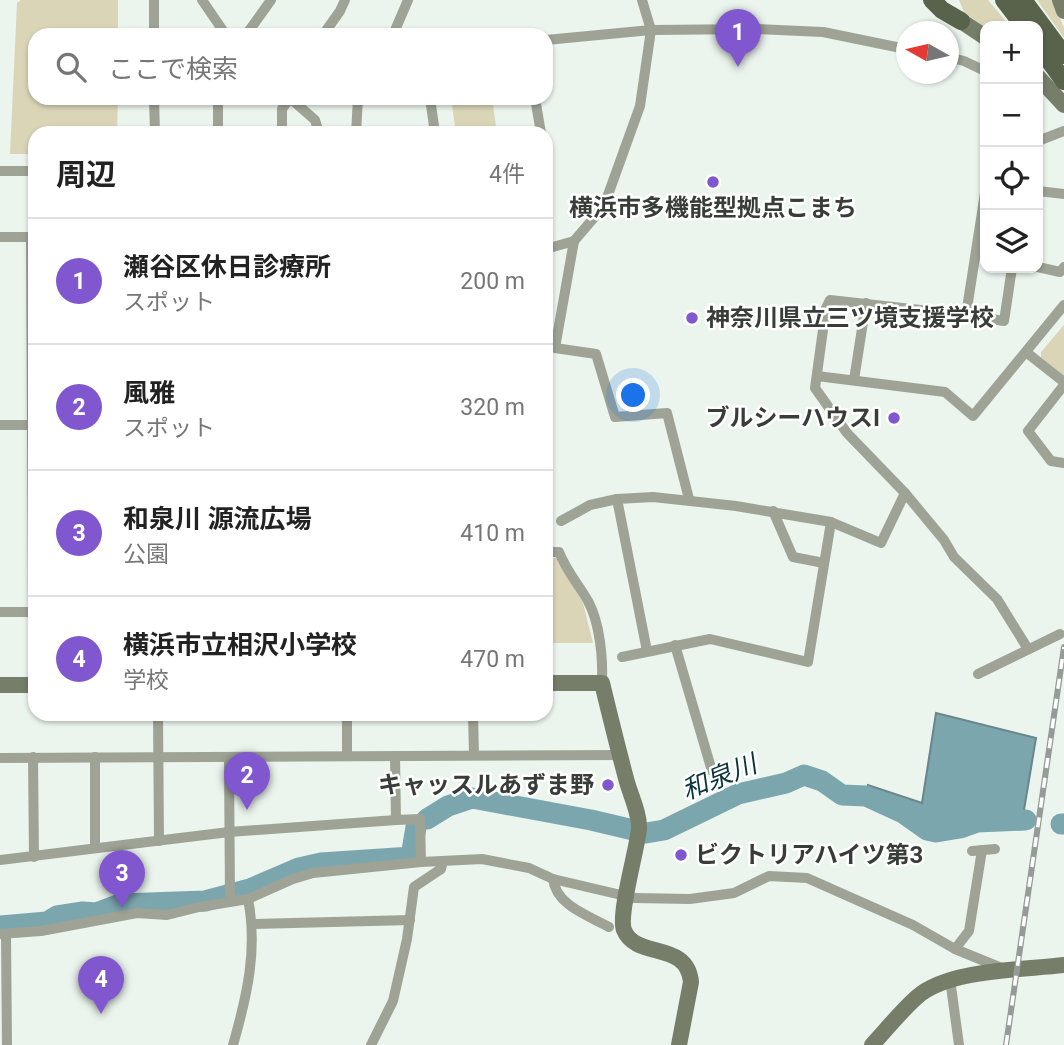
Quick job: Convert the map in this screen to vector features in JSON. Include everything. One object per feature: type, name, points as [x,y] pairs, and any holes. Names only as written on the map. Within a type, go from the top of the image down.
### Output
[{"type":"main road","points":[[932,0],[942,10],[961,21]]},
{"type":"main road","points":[[948,0],[961,21]]},
{"type":"main road","points":[[1004,0],[1020,21]]},
{"type":"main road","points":[[1023,0],[1064,55]]},
{"type":"main road","points":[[1043,53],[1064,81]]},
{"type":"street","points":[[154,0],[154,28]]},
{"type":"street","points":[[202,0],[216,28]]},
{"type":"street","points":[[251,28],[271,0]]},
{"type":"street","points":[[328,28],[345,0]]},
{"type":"street","points":[[396,28],[408,0]]},
{"type":"street","points":[[642,0],[651,30],[640,106],[604,206],[574,241],[555,348],[596,354],[615,417],[667,413],[689,499]]},
{"type":"street","points":[[1060,0],[1064,11]]},
{"type":"street","points":[[961,21],[980,34]]},
{"type":"street","points":[[553,39],[651,30],[756,29],[823,32],[896,47]]},
{"type":"street","points":[[959,60],[980,69]]},
{"type":"street","points":[[1043,84],[1064,105]]},
{"type":"street","points":[[155,105],[155,126]]},
{"type":"street","points":[[218,105],[218,126]]},
{"type":"street","points":[[282,126],[282,109],[285,105]]},
{"type":"street","points":[[298,105],[315,120],[317,126]]},
{"type":"street","points":[[356,126],[358,105]]},
{"type":"street","points":[[431,105],[434,126]]},
{"type":"street","points":[[536,105],[540,126]]},
{"type":"street","points":[[1043,139],[1064,131]]},
{"type":"street","points":[[0,171],[28,171]]},
{"type":"street","points":[[1043,192],[1064,194]]},
{"type":"street","points":[[0,237],[28,237]]},
{"type":"street","points":[[553,247],[574,241]]},
{"type":"street","points":[[966,315],[980,256]]},
{"type":"street","points":[[1043,268],[1060,272],[1064,267]]},
{"type":"street","points":[[1011,273],[1004,321],[830,300],[826,308],[815,388],[846,433],[905,493],[944,540],[954,557],[997,599],[1028,649]]},
{"type":"street","points":[[854,380],[866,303]]},
{"type":"street","points":[[817,376],[945,392],[973,416],[1064,305]]},
{"type":"street","points":[[1026,352],[1064,384],[1027,431],[1051,461],[1064,463]]},
{"type":"street","points":[[0,425],[28,425]]},
{"type":"street","points":[[561,520],[590,505],[617,499],[689,499],[831,522],[881,543],[905,493]]},
{"type":"street","points":[[617,499],[647,651]]},
{"type":"street","points":[[773,511],[793,557],[824,563]]},
{"type":"street","points":[[622,657],[710,639],[808,662],[831,522]]},
{"type":"street","points":[[553,552],[559,552],[564,566],[589,603],[602,652],[602,683],[639,829],[626,897],[624,929],[630,939],[638,944],[679,958],[690,973],[691,982],[679,1045]]},
{"type":"street","points":[[0,612],[28,612]]},
{"type":"street","points":[[978,674],[1060,634]]},
{"type":"street","points":[[676,645],[712,771]]},
{"type":"street","points":[[553,683],[602,683]]},
{"type":"street","points":[[0,685],[28,685]]},
{"type":"street","points":[[158,721],[159,841]]},
{"type":"street","points":[[347,721],[347,756]]},
{"type":"street","points":[[473,721],[474,755]]},
{"type":"street","points":[[0,758],[619,755]]},
{"type":"street","points":[[395,756],[396,820]]},
{"type":"street","points":[[33,757],[34,857]]},
{"type":"street","points":[[95,757],[95,849]]},
{"type":"street","points":[[229,757],[230,896]]},
{"type":"street","points":[[0,860],[229,832],[421,819],[421,862]]},
{"type":"street","points":[[955,949],[969,931],[977,850],[995,849]]},
{"type":"street","points":[[4,1045],[3,934],[41,931],[136,913],[167,915],[230,896],[248,899],[313,873],[421,862],[482,859],[529,868],[552,878],[626,897],[690,899],[734,893],[769,876],[807,878],[1007,971]]},
{"type":"street","points":[[371,1045],[393,1000],[414,887],[441,869],[443,861]]},
{"type":"street","points":[[552,878],[556,892],[562,900],[609,927]]},
{"type":"street","points":[[233,1045],[251,975],[253,924],[248,899]]},
{"type":"street","points":[[253,924],[410,920]]},
{"type":"street","points":[[872,1045],[917,996],[941,982],[1064,965]]},
{"type":"street","points":[[950,979],[959,1045]]},
{"type":"shaded area","points":[[21,0],[118,0],[118,28],[28,28],[28,105],[118,105],[117,126],[28,126],[28,154],[10,154],[17,3]]},
{"type":"shaded area","points":[[959,0],[988,0],[1006,21],[980,21],[980,24],[964,12]]},
{"type":"shaded area","points":[[1037,0],[1053,0],[1064,28],[1064,38]]},
{"type":"shaded area","points":[[452,105],[493,105],[496,126],[455,126]]},
{"type":"shaded area","points":[[1064,325],[1064,377],[1041,357],[1041,352]]},
{"type":"shaded area","points":[[553,558],[556,558],[583,603],[593,643],[553,643]]},
{"type":"water","points":[[936,713],[1036,738],[1023,816],[946,828],[928,828],[866,796],[868,785],[922,803]]},
{"type":"waterway","name":"和泉川","points":[[427,819],[448,806],[472,798],[646,833],[664,830],[738,794],[786,783],[804,775],[822,781],[842,795],[866,796],[903,813],[927,830],[936,832],[977,822],[1026,820]]},
{"type":"waterway","name":"和泉川","points":[[0,926],[47,922],[57,916],[96,913],[120,904],[205,901],[250,889],[299,868],[321,863],[411,857],[416,827]]},
{"type":"railway","points":[[1006,1045],[1064,647]]},
{"type":"place","name":"瀬谷区休日診療所","points":[[738,67]]},
{"type":"place","name":"横浜市多機能型拠点こまち","points":[[713,182]]},
{"type":"place","name":"神奈川県立三ツ境支援学校","points":[[692,318]]},
{"type":"place","name":"ブルシーハウスI","points":[[894,418]]},
{"type":"place","name":"キャッスルあずま野","points":[[608,785]]},
{"type":"place","name":"風雅","points":[[247,810]]},
{"type":"place","name":"ビクトリアハイツ第3","points":[[681,855]]},
{"type":"place","name":"和泉川 源流広場","points":[[122,908]]},
{"type":"place","name":"横浜市立相沢小学校","points":[[101,1014]]}]
